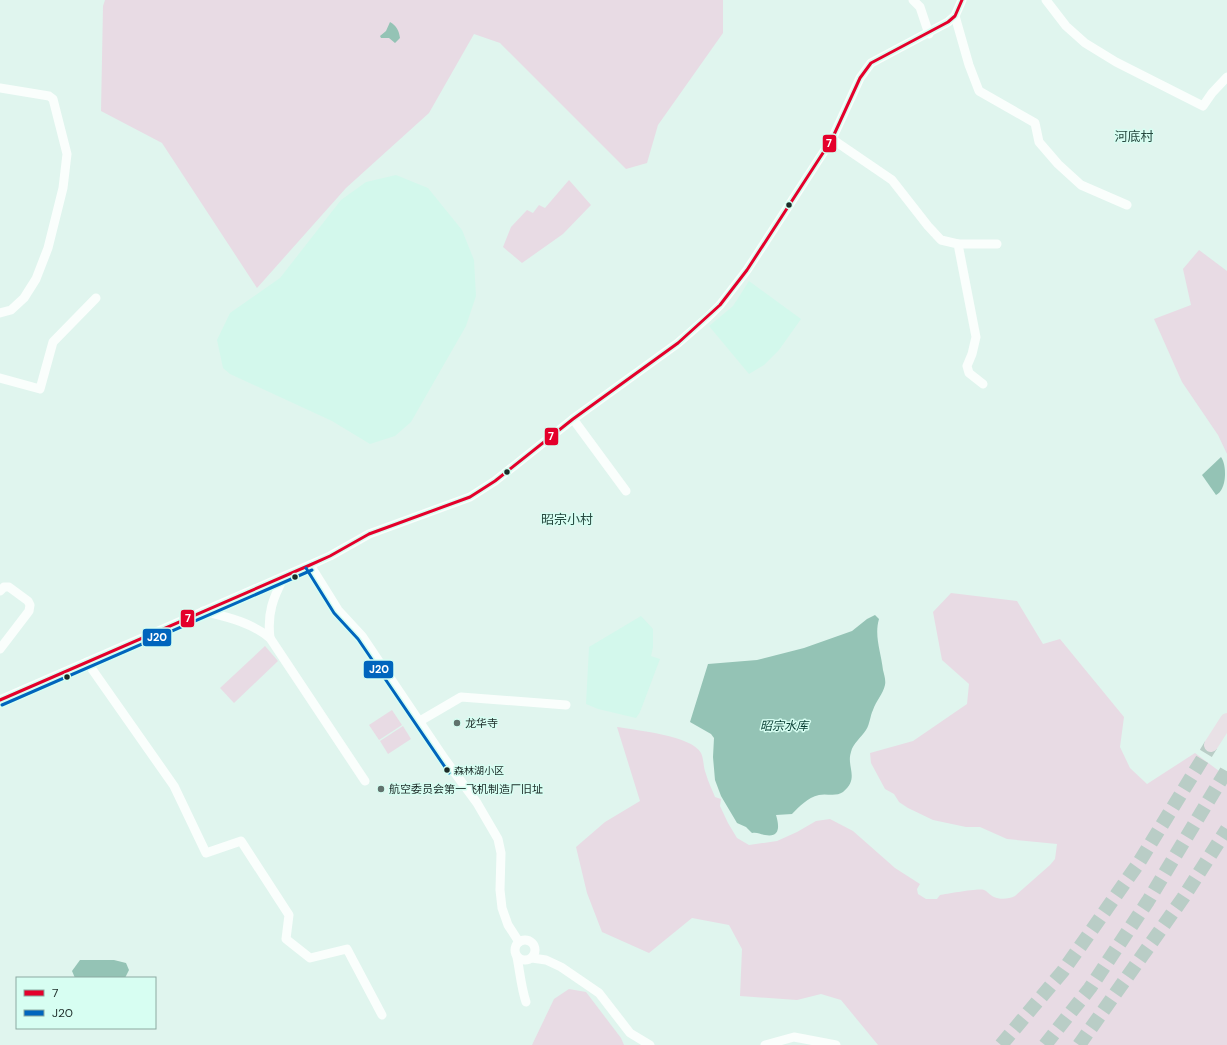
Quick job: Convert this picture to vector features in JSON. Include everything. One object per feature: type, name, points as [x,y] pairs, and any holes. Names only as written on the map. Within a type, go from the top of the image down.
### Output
[{"type":"highway","points":[[1211,745],[1227,720]]},
{"type":"street","points":[[913,0],[920,7],[929,34]]},
{"type":"street","points":[[0,700],[284,577],[330,556],[369,534],[470,497],[495,481],[573,419],[678,343],[720,305],[747,270],[832,139],[865,70],[876,61],[929,34],[948,22],[955,16],[962,0]]},
{"type":"street","points":[[1046,0],[1066,26],[1085,43],[1116,62],[1203,106],[1212,93],[1227,77]]},
{"type":"street","points":[[955,16],[968,65],[979,91],[1036,122],[1039,142],[1058,164],[1081,185],[1127,205]]},
{"type":"street","points":[[0,88],[49,96],[53,98],[67,154],[63,188],[48,248],[36,279],[24,298],[11,310],[0,313]]},
{"type":"street","points":[[832,139],[892,180],[928,226],[941,240],[958,244],[997,244]]},
{"type":"street","points":[[958,244],[976,338],[967,366],[969,373],[983,384]]},
{"type":"street","points":[[0,378],[40,389],[53,342],[96,298]]},
{"type":"street","points":[[573,419],[626,491]]},
{"type":"street","points":[[310,565],[338,610],[362,636],[444,758],[477,803],[498,839],[501,853],[500,890],[502,908],[508,925],[519,942]]},
{"type":"street","points":[[270,638],[269,626],[271,604],[284,577]]},
{"type":"street","points":[[0,591],[4,587],[9,587],[28,601],[30,608],[0,649]]},
{"type":"street","points":[[204,612],[251,625],[262,630],[270,638],[365,781]]},
{"type":"street","points":[[86,662],[174,786],[206,853],[241,841],[289,914],[286,939],[310,958],[347,949],[382,1015]]},
{"type":"street","points":[[420,721],[461,697],[566,705]]},
{"type":"street","points":[[526,1002],[520,984],[517,957],[514,950],[517,944],[522,940],[529,941],[532,942],[535,948],[546,960]]},
{"type":"street","points":[[520,975],[523,968],[536,952],[535,948]]},
{"type":"street","points":[[517,957],[523,960],[546,960],[561,967],[599,993],[630,1033],[650,1045]]},
{"type":"street","points":[[765,1045],[794,1037],[836,1045]]},
{"type":"shaded area","points":[[105,0],[723,0],[723,33],[658,125],[647,163],[626,169],[500,43],[474,34],[429,113],[346,188],[257,288],[162,143],[101,111],[103,6]]},
{"type":"shaded area","points":[[396,175],[428,188],[462,230],[474,260],[476,296],[466,326],[411,422],[395,436],[370,444],[332,421],[230,374],[223,368],[217,340],[230,313],[280,278],[341,200],[366,182]]},
{"type":"shaded area","points":[[569,180],[591,205],[563,234],[522,263],[503,247],[511,227],[527,210],[533,213],[539,205],[545,208]]},
{"type":"shaded area","points":[[1199,250],[1227,271],[1227,454],[1218,435],[1182,382],[1154,319],[1191,305],[1183,269]]},
{"type":"shaded area","points":[[749,281],[801,319],[779,350],[764,365],[749,374],[709,326],[733,306]]},
{"type":"shaded area","points":[[951,593],[1017,601],[1043,644],[1060,639],[1124,717],[1120,747],[1130,768],[1147,784],[1195,753],[1227,777],[1227,1045],[878,1045],[841,1000],[821,994],[797,1000],[740,996],[742,949],[729,925],[692,918],[649,953],[602,932],[587,893],[576,847],[605,822],[640,801],[617,727],[676,738],[696,747],[702,755],[705,771],[715,797],[721,799],[720,806],[728,823],[737,838],[749,845],[777,841],[816,821],[830,819],[853,831],[895,868],[920,884],[917,889],[918,894],[926,899],[937,899],[940,895],[970,890],[985,891],[996,898],[1010,898],[1015,896],[1050,865],[1055,859],[1057,844],[1007,839],[980,827],[966,827],[933,820],[899,802],[894,794],[885,789],[871,763],[870,753],[913,741],[967,704],[969,684],[942,660],[933,612]]},
{"type":"shaded area","points":[[641,616],[653,629],[653,647],[651,656],[660,659],[640,712],[636,718],[598,709],[586,704],[589,647]]},
{"type":"shaded area","points":[[265,646],[278,661],[234,703],[220,688]]},
{"type":"shaded area","points":[[392,710],[402,725],[379,740],[369,725]]},
{"type":"shaded area","points":[[403,726],[411,739],[388,754],[380,741]]},
{"type":"shaded area","points":[[569,989],[586,992],[621,1038],[624,1045],[532,1045],[554,999]]},
{"type":"water","points":[[390,22],[396,27],[400,35],[400,38],[395,43],[389,38],[381,38],[380,36],[386,31]]},
{"type":"water","points":[[1221,457],[1225,477],[1220,492],[1216,495],[1202,475]]},
{"type":"water","name":"昭宗水库","points":[[875,615],[879,619],[877,632],[885,685],[874,707],[867,728],[852,749],[850,757],[852,772],[851,782],[843,792],[834,795],[815,796],[804,803],[792,814],[776,815],[778,830],[774,835],[752,833],[746,827],[737,823],[721,796],[715,780],[713,757],[714,738],[711,734],[690,722],[708,664],[757,660],[804,648],[852,631],[867,619]]},
{"type":"water","points":[[80,960],[114,960],[126,963],[129,970],[126,977],[75,977],[72,971]]},
{"type":"tunnel","points":[[1001,1045],[1063,971],[1138,864],[1211,745]]},
{"type":"tunnel","points":[[1045,1045],[1090,988],[1148,901],[1227,770]]},
{"type":"tunnel","points":[[1079,1045],[1183,898],[1227,829]]},
{"type":"transit line","name":"7","points":[[0,700],[310,565],[330,556],[369,534],[470,497],[495,481],[573,419],[678,343],[720,305],[747,270],[832,139],[860,78],[871,63],[948,22],[955,16],[962,0]]},
{"type":"transit line","name":"J20","points":[[306,568],[334,613],[358,639],[449,773]]},
{"type":"transit line","name":"J20","points":[[2,705],[312,570]]},
{"type":"place","name":"龙华寺","points":[[457,723]]},
{"type":"place","name":"森林湖小区","points":[[447,770]]},
{"type":"place","name":"航空委员会第一飞机制造厂旧址","points":[[381,789]]},
{"type":"district","name":"河底村","points":[[1134,136]]},
{"type":"district","name":"昭宗小村","points":[[567,519]]}]
